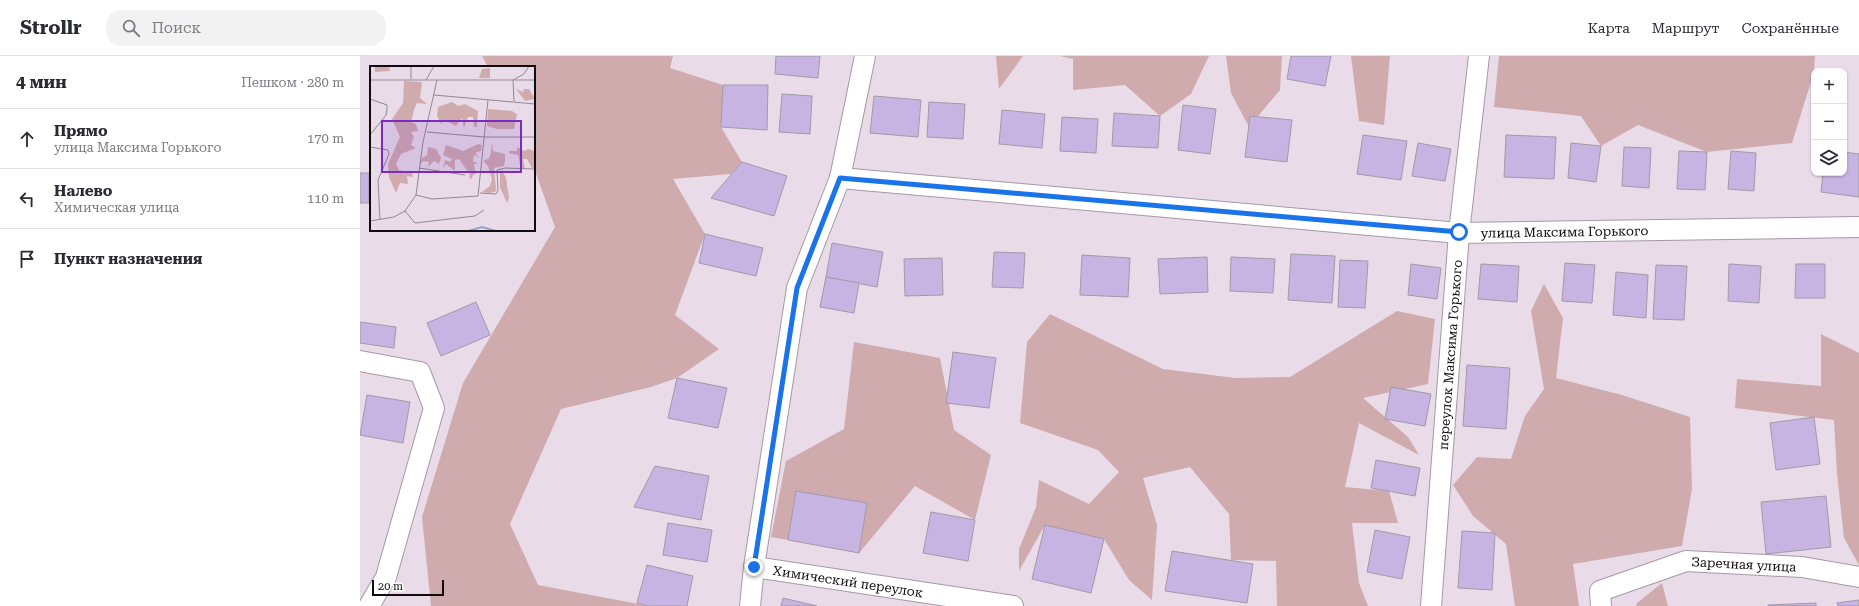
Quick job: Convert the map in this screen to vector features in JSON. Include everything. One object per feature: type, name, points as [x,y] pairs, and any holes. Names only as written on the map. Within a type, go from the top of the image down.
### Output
[{"type":"street","points":[[750,606],[754,567],[797,288],[840,178],[865,56]]},
{"type":"street","name":"переулок Максима Горького","points":[[1431,606],[1459,232],[1479,56]]},
{"type":"street","name":"улица Максима Горького","points":[[840,178],[1459,232],[1859,227]]},
{"type":"street","points":[[360,361],[420,372],[434,408],[386,577],[369,606]]},
{"type":"street","name":"Заречная улица","points":[[1601,606],[1600,591],[1686,561],[1802,567],[1859,577]]},
{"type":"street","name":"Химический переулок","points":[[754,567],[1013,606]]},
{"type":"shaded area","points":[[482,56],[673,56],[670,68],[723,85],[721,127],[742,162],[731,174],[673,179],[705,234],[675,315],[719,349],[677,378],[651,387],[561,409],[510,524],[538,585],[649,606],[431,606],[422,517],[463,383],[555,227],[535,171],[535,66],[487,66]]},
{"type":"shaded area","points":[[996,56],[1023,56],[999,89]]},
{"type":"shaded area","points":[[1060,56],[1209,56],[1191,94],[1160,116],[1125,85],[1073,90],[1073,59]]},
{"type":"shaded area","points":[[1226,56],[1282,56],[1280,90],[1249,127],[1231,93]]},
{"type":"shaded area","points":[[1351,56],[1390,56],[1384,125],[1359,121]]},
{"type":"shaded area","points":[[1499,56],[1815,56],[1814,68],[1811,68],[1811,82],[1792,143],[1707,152],[1638,125],[1601,146],[1581,116],[1494,107]]},
{"type":"shaded area","points":[[1544,284],[1563,318],[1556,378],[1622,395],[1690,417],[1692,489],[1682,546],[1573,564],[1579,606],[1515,606],[1506,544],[1473,516],[1453,485],[1477,457],[1511,459],[1525,416],[1544,389],[1531,311]]},
{"type":"shaded area","points":[[1397,311],[1435,319],[1428,384],[1363,398],[1408,437],[1419,455],[1359,423],[1345,487],[1389,491],[1398,523],[1352,523],[1359,583],[1368,606],[1277,606],[1276,561],[1231,560],[1229,514],[1190,467],[1143,478],[1157,525],[1152,600],[1129,580],[1104,539],[1045,525],[1019,571],[1019,549],[1036,507],[1039,480],[1089,504],[1119,472],[1098,450],[1020,423],[1027,342],[1050,314],[1163,369],[1235,378],[1290,377]]},
{"type":"shaded area","points":[[1821,334],[1859,353],[1859,565],[1844,538],[1837,474],[1834,420],[1735,408],[1737,379],[1821,386]]},
{"type":"shaded area","points":[[854,342],[940,358],[954,430],[991,455],[975,520],[915,486],[859,553],[867,503],[796,491],[788,540],[771,537],[786,461],[844,429]]},
{"type":"shaded area","points":[[1662,583],[1668,606],[1636,606],[1637,603]]},
{"type":"building","points":[[776,56],[820,56],[818,78],[775,74]]},
{"type":"building","points":[[1291,56],[1331,56],[1325,86],[1287,79]]},
{"type":"building","points":[[723,85],[768,85],[767,130],[721,127]]},
{"type":"building","points":[[782,94],[812,96],[810,134],[779,132]]},
{"type":"building","points":[[874,96],[921,100],[918,137],[870,133]]},
{"type":"building","points":[[929,102],[965,104],[963,139],[927,137]]},
{"type":"building","points":[[1183,105],[1216,109],[1210,154],[1178,150]]},
{"type":"building","points":[[1002,110],[1045,114],[1042,148],[999,144]]},
{"type":"building","points":[[1114,113],[1160,116],[1158,148],[1112,146]]},
{"type":"building","points":[[1250,116],[1292,120],[1287,162],[1245,157]]},
{"type":"building","points":[[1062,117],[1098,119],[1096,153],[1060,151]]},
{"type":"building","points":[[1363,135],[1407,141],[1401,180],[1357,174]]},
{"type":"building","points":[[1506,135],[1556,137],[1554,179],[1504,177]]},
{"type":"building","points":[[1418,143],[1451,149],[1445,181],[1412,176]]},
{"type":"building","points":[[1571,143],[1601,146],[1596,182],[1568,178]]},
{"type":"building","points":[[1624,147],[1651,148],[1649,188],[1622,186]]},
{"type":"building","points":[[1679,151],[1707,152],[1705,190],[1677,189]]},
{"type":"building","points":[[1731,151],[1756,153],[1754,191],[1728,189]]},
{"type":"building","points":[[1847,152],[1859,154],[1859,197],[1821,192],[1823,176],[1847,176]]},
{"type":"building","points":[[742,162],[787,176],[774,216],[711,198]]},
{"type":"building","points":[[360,173],[369,173],[369,203],[360,203]]},
{"type":"building","points":[[705,234],[763,248],[756,276],[699,263]]},
{"type":"building","points":[[832,243],[883,252],[877,287],[826,277]]},
{"type":"building","points":[[994,252],[1025,253],[1023,288],[992,287]]},
{"type":"building","points":[[1291,254],[1335,256],[1332,303],[1288,300]]},
{"type":"building","points":[[1082,255],[1130,258],[1128,297],[1080,295]]},
{"type":"building","points":[[1207,257],[1208,292],[1160,294],[1158,259]]},
{"type":"building","points":[[1231,257],[1275,259],[1273,293],[1230,291]]},
{"type":"building","points":[[942,258],[943,295],[905,296],[904,259]]},
{"type":"building","points":[[1340,260],[1368,261],[1365,308],[1338,307]]},
{"type":"building","points":[[1565,263],[1595,265],[1592,303],[1562,301]]},
{"type":"building","points":[[1411,264],[1441,268],[1437,299],[1408,295]]},
{"type":"building","points":[[1481,264],[1519,266],[1517,302],[1478,299]]},
{"type":"building","points":[[1729,264],[1761,266],[1759,303],[1728,301]]},
{"type":"building","points":[[1796,264],[1825,264],[1825,298],[1795,298]]},
{"type":"building","points":[[1656,265],[1687,266],[1684,320],[1653,319]]},
{"type":"building","points":[[1616,272],[1648,275],[1646,318],[1613,315]]},
{"type":"building","points":[[826,277],[859,283],[854,313],[820,307]]},
{"type":"building","points":[[476,302],[490,335],[441,356],[427,323]]},
{"type":"building","points":[[360,322],[396,327],[394,348],[360,343]]},
{"type":"building","points":[[953,352],[996,358],[989,408],[946,403]]},
{"type":"building","points":[[1467,365],[1510,368],[1506,429],[1463,426]]},
{"type":"building","points":[[677,378],[727,388],[718,428],[668,418]]},
{"type":"building","points":[[1391,387],[1431,394],[1425,426],[1385,419]]},
{"type":"building","points":[[367,395],[410,402],[403,443],[360,435]]},
{"type":"building","points":[[1814,417],[1820,464],[1776,470],[1770,423]]},
{"type":"building","points":[[1376,460],[1420,468],[1415,496],[1371,488]]},
{"type":"building","points":[[655,466],[709,476],[701,520],[634,507]]},
{"type":"building","points":[[796,491],[867,503],[859,553],[788,540]]},
{"type":"building","points":[[1826,496],[1831,547],[1766,554],[1761,502]]},
{"type":"building","points":[[931,512],[975,520],[968,561],[923,553]]},
{"type":"building","points":[[668,523],[712,530],[707,562],[663,555]]},
{"type":"building","points":[[1045,525],[1104,539],[1091,593],[1032,579]]},
{"type":"building","points":[[1375,530],[1410,537],[1402,579],[1367,572]]},
{"type":"building","points":[[1462,531],[1495,533],[1492,590],[1458,588]]},
{"type":"building","points":[[1172,551],[1253,564],[1247,603],[1165,591]]},
{"type":"building","points":[[647,565],[693,576],[687,606],[649,606],[637,603]]},
{"type":"building","points":[[783,598],[817,606],[781,606]]},
{"type":"building","points":[[1859,600],[1859,606],[1838,606],[1837,603]]},
{"type":"building","points":[[1816,603],[1816,606],[1768,606],[1768,605]]},
{"type":"route","points":[[754,567],[797,288],[840,178],[1459,232]]}]
